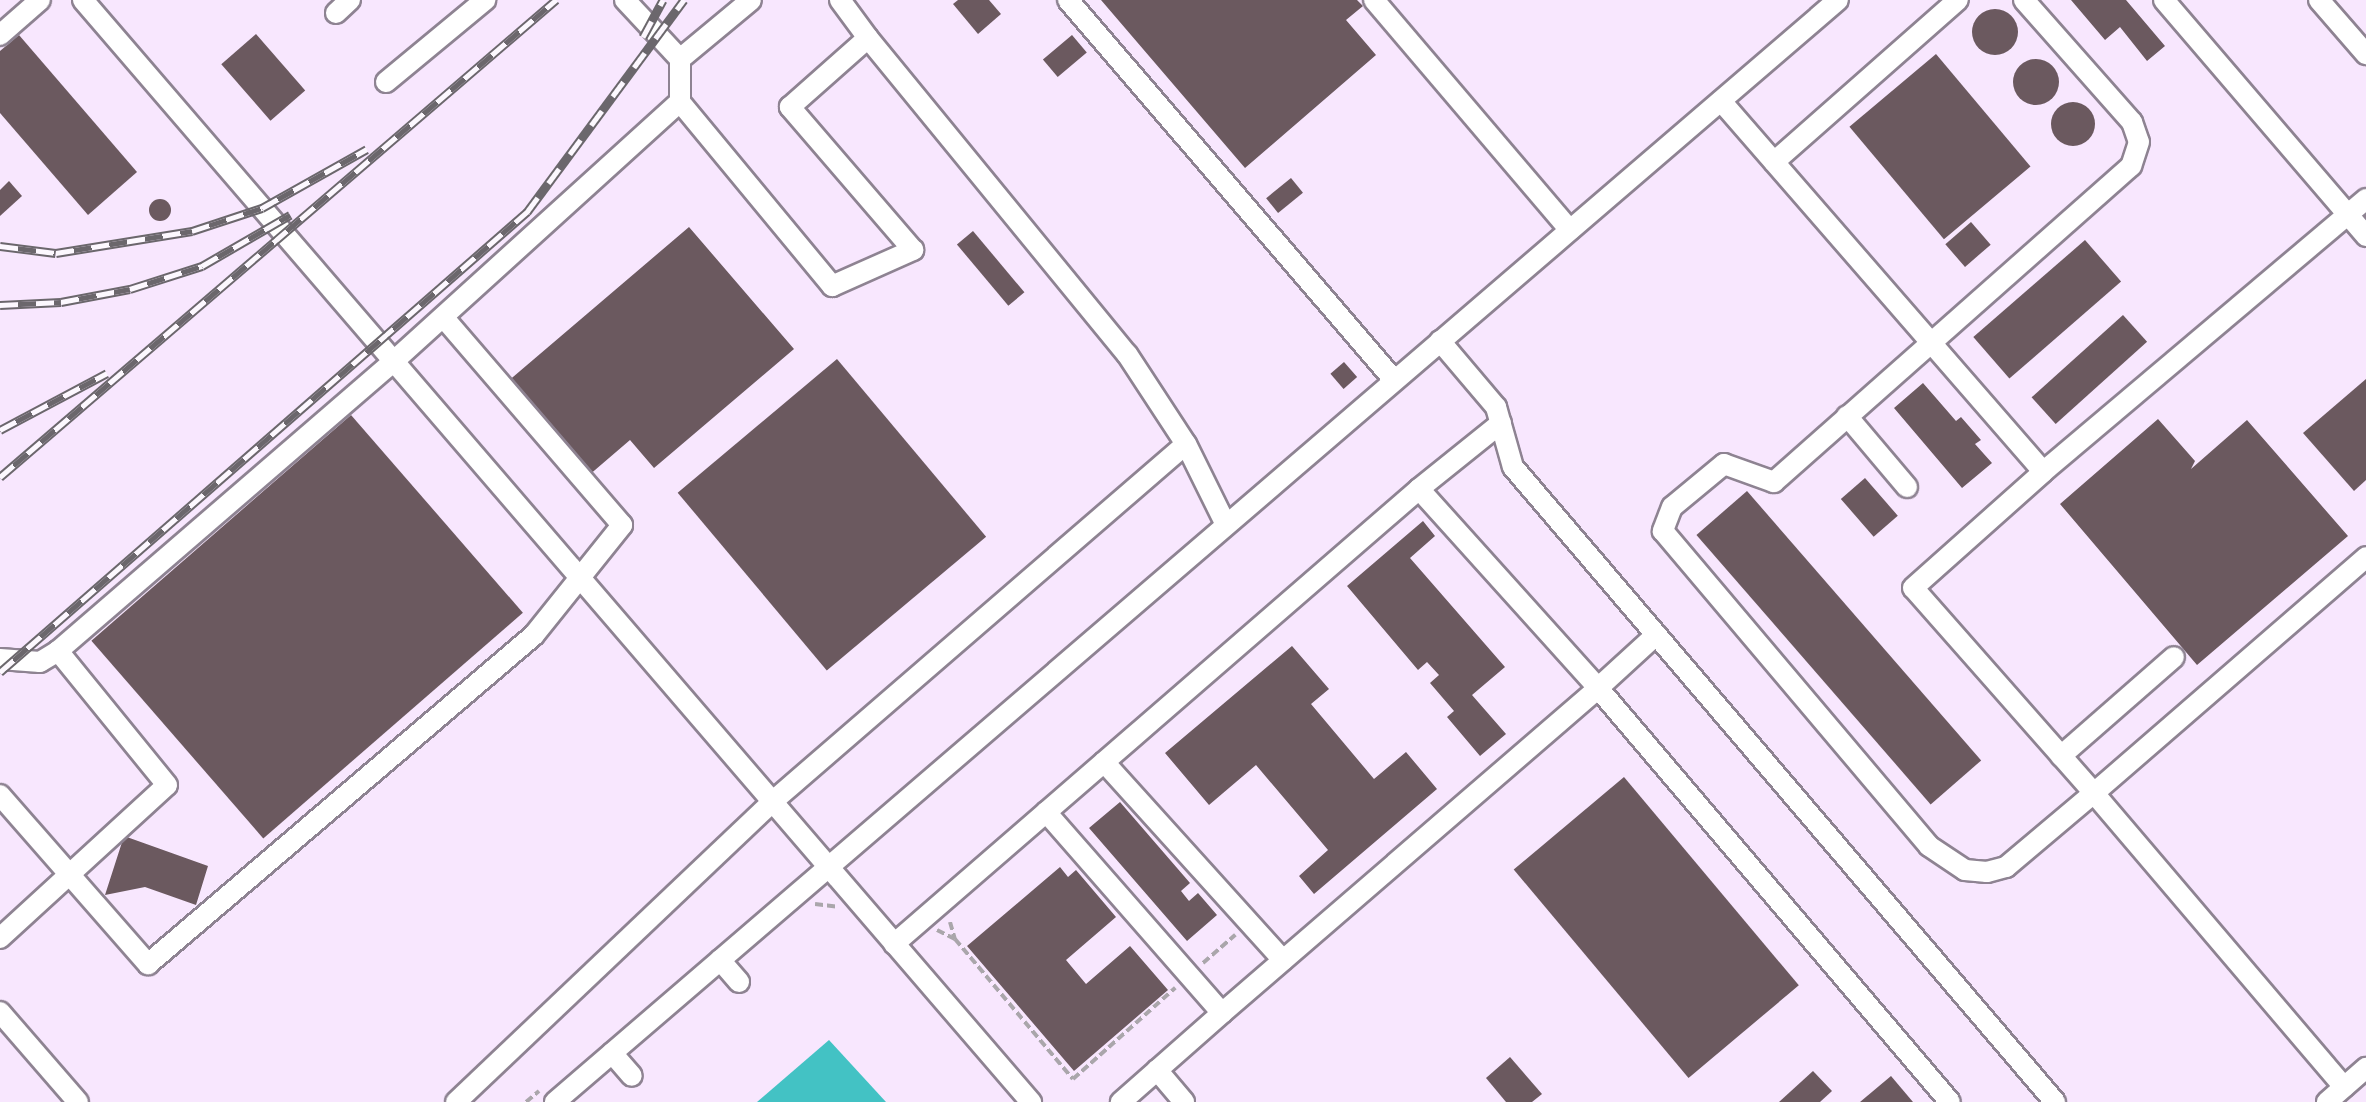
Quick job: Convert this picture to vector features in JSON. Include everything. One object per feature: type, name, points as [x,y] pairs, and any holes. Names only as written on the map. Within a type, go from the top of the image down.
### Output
[{"type":"lane","points":[[0,35],[40,0]]},
{"type":"lane","points":[[83,0],[1031,1102]]},
{"type":"lane","points":[[386,82],[485,0]]},
{"type":"lane","points":[[625,0],[680,59],[680,102],[832,286],[913,250],[790,107],[868,38]]},
{"type":"lane","points":[[680,59],[751,0]]},
{"type":"lane","points":[[840,0],[1127,354],[1186,444],[1226,525]]},
{"type":"lane","points":[[1068,0],[1394,380]]},
{"type":"lane","points":[[1374,0],[1570,230]]},
{"type":"lane","points":[[555,1102],[1838,0]]},
{"type":"lane","points":[[1774,162],[1958,0]]},
{"type":"lane","points":[[2024,0],[2132,122],[2137,155],[1774,482],[1724,464],[1672,507],[1665,521],[1666,540],[1944,859],[1987,872],[2006,867],[2366,557]]},
{"type":"lane","points":[[2164,0],[2366,236]]},
{"type":"lane","points":[[2319,0],[2366,54]]},
{"type":"lane","points":[[1721,101],[2043,472]]},
{"type":"lane","points":[[0,659],[40,662],[58,651],[394,361],[680,102]]},
{"type":"lane","points":[[2344,1087],[2094,793],[1913,588],[2043,472],[2366,199]]},
{"type":"lane","points":[[0,795],[148,964],[534,635],[622,525],[443,317]]},
{"type":"lane","points":[[1440,341],[1496,407],[1513,467],[2055,1102]]},
{"type":"lane","points":[[1847,416],[1907,487]]},
{"type":"lane","points":[[894,944],[1419,489],[1501,423]]},
{"type":"lane","points":[[456,1102],[772,802],[1186,444]]},
{"type":"lane","points":[[1419,489],[1598,688],[1950,1102]]},
{"type":"lane","points":[[1121,1102],[1656,635]]},
{"type":"lane","points":[[0,938],[167,785],[58,651]]},
{"type":"lane","points":[[2061,756],[2174,657]]},
{"type":"lane","points":[[1104,762],[1283,960]]},
{"type":"lane","points":[[1046,812],[1222,1013]]},
{"type":"lane","points":[[720,960],[739,982]]},
{"type":"lane","points":[[0,1012],[78,1102]]},
{"type":"lane","points":[[612,1053],[632,1076]]},
{"type":"lane","points":[[2327,1102],[2366,1068]]},
{"type":"lane","points":[[1157,1070],[1184,1102]]},
{"type":"path","points":[[799,893],[828,907],[843,907],[856,899]]},
{"type":"path","points":[[920,922],[955,939],[1073,1079],[1249,923]]},
{"type":"path","points":[[526,1102],[549,1082]]},
{"type":"shaded area","points":[[0,0],[2366,0],[2366,1102],[0,1102]]},
{"type":"water","points":[[829,1040],[886,1102],[757,1102]]},
{"type":"building","points":[[958,0],[989,0],[1001,14],[978,34],[953,4]]},
{"type":"building","points":[[1101,0],[1357,0],[1363,6],[1346,20],[1376,55],[1245,168]]},
{"type":"building","points":[[2071,0],[2126,0],[2165,46],[2147,61],[2120,27],[2105,40]]},
{"type":"building","points":[[1995,9],[2011,16],[2018,32],[2011,48],[1995,55],[1979,48],[1972,32],[1979,16]]},
{"type":"building","points":[[256,34],[305,91],[270,121],[221,64]]},
{"type":"building","points":[[19,35],[137,172],[88,215],[0,113],[0,51]]},
{"type":"building","points":[[1072,35],[1087,53],[1058,77],[1043,59]]},
{"type":"building","points":[[1936,54],[2030,167],[1944,239],[1849,127]]},
{"type":"building","points":[[2036,59],[2052,66],[2059,82],[2052,98],[2036,105],[2020,98],[2013,82],[2020,66]]},
{"type":"building","points":[[2073,102],[2089,108],[2095,124],[2089,140],[2073,146],[2057,140],[2051,124],[2057,108]]},
{"type":"building","points":[[1291,178],[1303,193],[1278,213],[1266,198]]},
{"type":"building","points":[[9,181],[22,196],[0,216],[0,190]]},
{"type":"building","points":[[160,199],[168,202],[171,210],[168,218],[160,221],[152,218],[149,210],[152,202]]},
{"type":"building","points":[[1971,222],[1991,245],[1965,267],[1945,244]]},
{"type":"building","points":[[689,227],[794,349],[654,468],[630,440],[588,476],[507,382]]},
{"type":"building","points":[[973,231],[1024,292],[1008,306],[957,244]]},
{"type":"building","points":[[2085,240],[2121,282],[2009,379],[1973,337]]},
{"type":"building","points":[[2123,315],[2147,342],[2056,424],[2032,397]]},
{"type":"building","points":[[837,359],[986,537],[827,670],[678,493]]},
{"type":"building","points":[[1344,362],[1357,377],[1344,389],[1330,374]]},
{"type":"building","points":[[2366,379],[2366,480],[2354,491],[2303,433]]},
{"type":"building","points":[[1923,383],[1956,421],[1961,417],[1981,440],[1975,444],[1992,463],[1962,488],[1894,408]]},
{"type":"building","points":[[351,415],[523,613],[263,838],[91,641]]},
{"type":"building","points":[[2158,419],[2195,461],[2191,469],[2247,420],[2348,536],[2197,665],[2060,504]]},
{"type":"building","points":[[1865,478],[1898,516],[1874,537],[1841,499]]},
{"type":"building","points":[[1747,491],[1981,760],[1931,804],[1696,535]]},
{"type":"building","points":[[1423,521],[1435,536],[1410,558],[1505,667],[1472,695],[1506,734],[1480,756],[1447,717],[1454,711],[1430,683],[1439,675],[1427,662],[1418,670],[1347,586]]},
{"type":"building","points":[[1292,646],[1329,689],[1311,704],[1374,779],[1406,752],[1437,789],[1314,894],[1299,876],[1328,850],[1256,765],[1209,805],[1165,753]]},
{"type":"building","points":[[1624,777],[1799,985],[1689,1078],[1514,870]]},
{"type":"building","points":[[1120,802],[1190,883],[1181,891],[1189,901],[1198,893],[1217,915],[1187,941],[1089,828]]},
{"type":"building","points":[[124,836],[208,866],[196,905],[145,887],[105,895]]},
{"type":"building","points":[[1060,867],[1068,877],[1076,870],[1116,917],[1066,960],[1086,984],[1130,946],[1168,990],[1074,1071],[967,946]]},
{"type":"building","points":[[1510,1057],[1542,1094],[1532,1102],[1506,1102],[1486,1078]]},
{"type":"building","points":[[1813,1071],[1832,1091],[1820,1102],[1779,1102]]},
{"type":"building","points":[[1891,1076],[1913,1102],[1860,1102]]},
{"type":"railway","points":[[0,477],[556,0]]},
{"type":"railway","points":[[643,37],[663,0]]},
{"type":"railway","points":[[0,672],[527,212],[684,0]]},
{"type":"railway","points":[[0,246],[56,253],[192,231],[262,208],[367,149]]},
{"type":"railway","points":[[0,305],[61,302],[130,289],[202,266],[290,215]]},
{"type":"railway","points":[[0,430],[107,373]]}]
